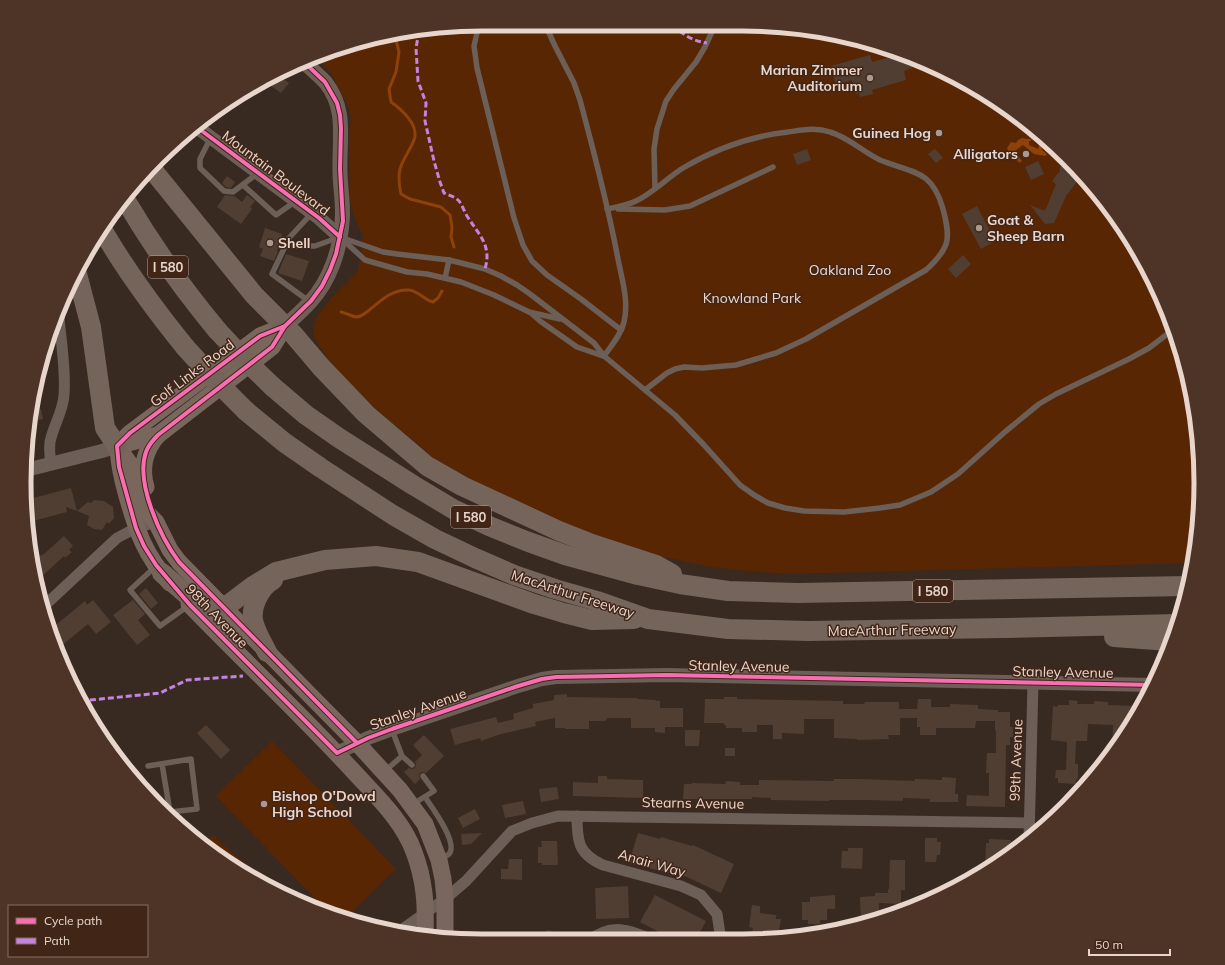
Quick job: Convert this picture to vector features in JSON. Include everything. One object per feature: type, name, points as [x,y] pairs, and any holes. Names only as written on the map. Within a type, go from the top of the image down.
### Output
[{"type":"highway","points":[[155,172],[254,295],[300,341],[321,368],[366,414],[427,466],[462,486],[559,531],[592,544],[656,565],[698,586]]},
{"type":"highway","name":"I 580","points":[[128,204],[162,259],[187,294],[216,330],[242,358],[306,415],[374,461],[453,508],[489,526],[526,541],[565,555],[638,575],[728,591],[798,594],[1182,585]]},
{"type":"highway","name":"MacArthur Freeway","points":[[105,235],[132,278],[158,314],[214,379],[246,411],[286,443],[321,468],[393,515],[435,539],[514,575],[648,619],[728,629],[808,631],[1171,624]]},
{"type":"highway","points":[[79,281],[90,326],[105,428],[117,446]]},
{"type":"highway","points":[[159,569],[208,611],[215,611],[224,608],[253,586],[276,572],[291,570],[325,560],[376,556],[418,562],[534,604],[592,620],[648,619]]},
{"type":"highway","points":[[267,652],[255,628],[253,620],[254,607],[257,597],[269,582],[291,570]]},
{"type":"highway","points":[[1004,628],[1165,641]]},
{"type":"main road","name":"Golf Links Road","points":[[117,446],[158,435],[272,347],[285,326],[310,302],[322,286],[330,270],[340,238],[343,222],[340,169],[341,128],[337,103],[325,82],[308,66]]},
{"type":"main road","name":"Golf Links Road","points":[[117,446],[130,433],[260,336],[285,326]]},
{"type":"main road","points":[[156,522],[145,483],[143,467],[146,452],[158,435]]},
{"type":"main road","name":"98th Avenue","points":[[117,446],[132,467],[144,510],[156,522],[170,550],[179,562],[357,743],[400,790],[418,801],[432,820],[443,879],[445,898],[445,932]]},
{"type":"main road","name":"98th Avenue","points":[[117,446],[119,467],[136,528],[144,546],[159,569],[190,605],[337,753],[393,816],[409,840],[422,875],[425,890],[426,930]]},
{"type":"street","name":"Mountain Boulevard","points":[[201,130],[312,213],[340,238]]},
{"type":"street","points":[[51,464],[50,443],[61,412],[64,396],[64,372],[60,324]]},
{"type":"street","name":"Golf Links Road","points":[[31,469],[117,446]]},
{"type":"street","points":[[47,603],[117,538],[136,528],[156,522]]},
{"type":"street","name":"Stanley Avenue","points":[[337,753],[392,729],[530,682],[569,676],[667,675],[1146,685]]},
{"type":"street","name":"99th Avenue","points":[[1029,831],[1034,683]]},
{"type":"street","name":"Stearns Avenue","points":[[406,927],[466,882],[512,831],[532,823],[558,816],[1029,823]]},
{"type":"street","name":"Anair Way","points":[[577,816],[578,844],[592,860],[603,865],[681,886],[701,895],[717,914],[720,934]]},
{"type":"street","points":[[598,934],[617,928],[640,934]]},
{"type":"lane","points":[[478,31],[474,46],[477,68],[514,218],[523,245],[532,261],[547,275],[621,330]]},
{"type":"lane","points":[[548,31],[574,83],[580,100],[607,209],[625,294],[626,309],[624,324],[604,356]]},
{"type":"lane","points":[[655,188],[654,149],[657,129],[666,101],[696,62],[705,47],[712,31]]},
{"type":"lane","points":[[607,209],[635,202],[685,167],[714,152],[740,142],[770,134],[815,129],[824,130],[839,135],[878,159],[898,167],[912,170],[924,177],[936,191],[946,221],[948,233],[947,243],[941,255],[926,270],[801,342],[776,353],[736,365],[702,368],[684,367],[675,369],[667,373],[645,390]]},
{"type":"lane","points":[[211,138],[200,158],[200,168],[224,191],[233,192],[258,173]]},
{"type":"lane","points":[[607,209],[665,210],[690,206],[774,167]]},
{"type":"lane","points":[[243,185],[276,214],[296,201]]},
{"type":"lane","points":[[310,302],[272,274],[288,238],[312,213]]},
{"type":"lane","points":[[285,246],[315,246],[340,238],[383,252],[449,260],[485,269],[517,285],[594,343],[604,356],[691,431],[740,485],[768,503],[804,511],[830,512],[863,510],[900,505],[931,492],[958,474],[1039,404],[1056,394],[1129,359],[1149,348],[1169,334]]},
{"type":"lane","points":[[340,238],[365,260],[407,272],[461,282],[494,295],[529,312],[554,317],[564,321]]},
{"type":"lane","points":[[445,278],[449,260]]},
{"type":"lane","points":[[529,312],[540,322],[577,347],[604,356]]},
{"type":"lane","points":[[159,569],[130,590],[160,626],[190,605]]},
{"type":"lane","points":[[392,729],[402,756],[412,764]]},
{"type":"lane","points":[[384,772],[402,756]]},
{"type":"lane","points":[[148,766],[191,759],[197,809],[174,812]]},
{"type":"lane","points":[[162,764],[169,808]]},
{"type":"lane","points":[[418,801],[434,791],[423,776]]},
{"type":"green space","name":"Knowland Park","points":[[742,31],[801,35],[859,46],[915,65],[968,91],[1017,124],[1062,163],[1082,185],[1101,208],[1134,257],[1160,310],[1179,366],[1190,424],[1194,482],[1193,512],[1186,563],[790,574],[705,566],[655,555],[568,527],[443,466],[376,409],[340,374],[326,356],[314,336],[313,328],[316,318],[333,296],[358,271],[363,235],[354,217],[350,198],[349,142],[351,118],[348,106],[331,73],[319,61],[366,46],[424,35],[453,32]]},
{"type":"green space","points":[[272,741],[396,869],[350,914],[320,904],[216,796]]},
{"type":"green space","points":[[213,835],[252,871],[232,858],[207,840]]},
{"type":"shaded area","points":[[1022,138],[1031,139],[1031,141],[1029,141],[1029,145],[1038,149],[1038,141],[1041,144],[1042,150],[1047,154],[1045,156],[1034,154],[1023,145],[1016,150],[1022,161],[1019,163],[1011,158],[1007,148],[1011,142],[1016,143]]},
{"type":"building","points":[[761,32],[776,32],[776,34],[761,34]]},
{"type":"building","name":"Marian Zimmer Auditorium","points":[[870,55],[872,62],[892,57],[910,63],[912,68],[904,71],[906,80],[872,90],[873,94],[860,97],[859,93],[856,94],[852,80],[836,85],[831,66]]},
{"type":"building","points":[[282,78],[289,83],[281,93],[269,85]]},
{"type":"building","points":[[807,149],[811,160],[797,165],[793,154]]},
{"type":"building","points":[[935,149],[943,158],[936,163],[928,154]]},
{"type":"building","points":[[1038,161],[1044,174],[1031,180],[1025,167]]},
{"type":"building","points":[[1063,164],[1078,180],[1066,196],[1054,223],[1045,224],[1030,205],[1045,211],[1056,184],[1052,181],[1060,171],[1060,167]]},
{"type":"building","points":[[227,176],[235,182],[231,188],[226,187],[222,183]]},
{"type":"building","points":[[225,195],[234,196],[242,202],[247,195],[255,201],[250,207],[252,209],[241,224],[217,207]]},
{"type":"building","name":"Goat & Sheep Barn","points":[[977,206],[995,241],[981,249],[962,214]]},
{"type":"building","name":"Shell","points":[[265,228],[282,234],[274,261],[260,256],[263,249],[259,247]]},
{"type":"building","points":[[286,254],[309,261],[302,281],[278,273]]},
{"type":"building","points":[[963,255],[971,264],[956,278],[948,269]]},
{"type":"building","points":[[37,409],[41,409],[43,419],[35,421]]},
{"type":"building","points":[[71,488],[77,511],[66,507],[67,512],[33,521],[32,499]]},
{"type":"building","points":[[94,500],[104,501],[113,507],[114,518],[109,524],[107,522],[102,530],[94,529],[87,525],[89,516],[77,511],[88,502],[91,503]]},
{"type":"building","points":[[64,536],[73,546],[69,550],[72,552],[65,558],[64,556],[41,577],[38,556],[44,554]]},
{"type":"building","points":[[146,588],[158,603],[151,609],[139,594]]},
{"type":"building","points":[[93,600],[111,622],[96,634],[88,624],[62,646],[54,626],[85,601],[87,605]]},
{"type":"building","points":[[133,600],[145,614],[138,620],[150,635],[137,645],[113,615]]},
{"type":"building","points":[[567,694],[567,697],[637,698],[660,701],[660,708],[683,708],[683,727],[665,727],[665,733],[655,732],[655,728],[631,728],[631,718],[607,718],[606,721],[589,721],[589,729],[565,729],[555,728],[555,718],[535,722],[536,726],[501,734],[481,741],[480,738],[455,745],[450,729],[496,717],[498,723],[514,719],[513,714],[533,708],[533,704],[554,700],[554,695]]},
{"type":"building","points":[[724,697],[737,697],[737,699],[843,701],[843,704],[864,704],[865,702],[899,702],[899,709],[917,709],[918,699],[931,699],[931,707],[950,707],[950,704],[978,705],[978,709],[1010,712],[1010,727],[1013,727],[1013,737],[1010,737],[1010,745],[1006,745],[1005,807],[966,806],[967,795],[989,796],[989,773],[986,773],[987,753],[996,753],[995,721],[976,721],[975,728],[936,728],[936,735],[920,735],[920,727],[917,727],[917,718],[900,718],[900,735],[888,735],[889,739],[857,740],[834,738],[834,719],[804,719],[804,734],[782,733],[782,739],[773,739],[773,725],[757,725],[757,732],[742,732],[742,728],[726,728],[724,723],[704,723],[705,699],[724,699]]},
{"type":"building","points":[[1069,700],[1078,701],[1077,704],[1094,704],[1094,701],[1108,702],[1108,705],[1135,706],[1112,741],[1113,725],[1088,724],[1087,741],[1076,741],[1075,764],[1078,764],[1078,779],[1076,779],[1076,784],[1058,783],[1058,778],[1055,778],[1056,770],[1066,770],[1067,742],[1051,740],[1053,706],[1057,707],[1058,705],[1069,705]]},
{"type":"building","points":[[206,725],[230,750],[221,759],[197,733]]},
{"type":"building","points":[[685,730],[700,730],[699,746],[685,746]]},
{"type":"building","points":[[424,735],[444,756],[426,773],[420,773],[420,779],[415,784],[404,772],[409,768],[415,768],[415,762],[422,755],[413,745]]},
{"type":"building","points":[[725,748],[735,748],[735,756],[725,756]]},
{"type":"building","points":[[598,776],[607,776],[607,779],[643,780],[643,798],[573,796],[573,782],[598,783]]},
{"type":"building","points":[[942,777],[956,778],[955,794],[958,794],[958,802],[930,802],[930,799],[903,798],[903,801],[771,800],[771,798],[752,797],[752,799],[683,799],[684,784],[692,783],[725,784],[726,781],[740,782],[740,785],[759,785],[759,780],[834,781],[834,779],[858,779],[915,781],[915,779],[942,780]]},
{"type":"building","points":[[557,787],[559,799],[541,802],[539,789]]},
{"type":"building","points":[[523,801],[526,814],[505,818],[502,805]]},
{"type":"building","points":[[475,809],[480,819],[463,828],[458,818]]},
{"type":"building","points":[[482,833],[471,844],[462,845],[461,834]]},
{"type":"building","points":[[638,833],[693,845],[734,864],[721,893],[674,871],[673,874],[629,863]]},
{"type":"building","points":[[925,838],[937,838],[937,842],[941,842],[940,855],[937,855],[936,862],[925,862]]},
{"type":"building","points":[[989,839],[1011,840],[1011,846],[985,863],[986,843],[989,843]]},
{"type":"building","points":[[541,841],[557,841],[558,865],[542,865],[542,863],[538,863],[538,847],[542,847]]},
{"type":"building","points":[[848,848],[863,848],[862,869],[841,868],[842,851],[848,851]]},
{"type":"building","points":[[509,859],[522,859],[522,880],[501,879],[501,869],[508,869]]},
{"type":"building","points":[[890,860],[905,860],[905,890],[901,890],[901,904],[879,903],[879,913],[861,918],[860,897],[875,896],[875,893],[888,893]]},
{"type":"building","points":[[628,886],[629,918],[596,919],[595,888]]},
{"type":"building","points":[[655,895],[706,921],[699,934],[663,934],[640,922]]},
{"type":"building","points":[[835,895],[835,909],[827,909],[827,920],[820,920],[820,924],[808,924],[808,920],[802,920],[802,902],[810,902],[810,897]]},
{"type":"building","points":[[752,905],[760,906],[760,913],[776,915],[776,919],[781,919],[779,931],[769,930],[769,933],[752,931],[753,928],[749,927]]},
{"type":"building","points":[[547,930],[561,934],[546,934]]},
{"type":"waterway","points":[[396,40],[399,52],[396,72],[389,89],[391,102],[408,117],[414,127],[415,132],[414,141],[400,169],[399,181],[401,194],[410,199],[441,207],[450,215],[452,227],[451,237],[454,247]]},
{"type":"waterway","points":[[341,312],[356,317],[361,316],[384,298],[400,291],[409,290],[433,302],[438,298],[442,291]]},
{"type":"marked path","points":[[680,31],[697,41],[707,43]]},
{"type":"marked path","points":[[419,36],[416,48],[418,81],[426,103],[425,121],[434,161],[444,193],[455,198],[459,202],[486,247],[487,261],[485,269]]},
{"type":"marked path","points":[[87,700],[160,693],[187,680],[243,676]]},
{"type":"cycle path","points":[[308,66],[325,82],[337,103],[340,115],[340,169],[343,221],[336,254],[330,270],[322,286],[311,301],[285,326],[272,347],[154,439],[146,452],[144,479],[147,494],[158,525],[179,562],[357,743]]},
{"type":"cycle path","points":[[201,130],[319,218],[340,237]]},
{"type":"cycle path","points":[[285,326],[260,336],[130,433],[117,446],[119,467],[136,528],[144,546],[156,565],[190,605],[337,753],[368,738],[392,729],[518,686],[542,679],[556,677],[667,675],[1146,685]]},
{"type":"place","name":"Marian Zimmer Auditorium","points":[[870,78]]},
{"type":"place","name":"Guinea Hog","points":[[939,133]]},
{"type":"place","name":"Alligators","points":[[1026,154]]},
{"type":"place","name":"Goat & Sheep Barn","points":[[979,228]]},
{"type":"place","name":"Shell","points":[[270,243]]},
{"type":"place","name":"Bishop O'Dowd High School","points":[[264,804]]},
{"type":"park label","name":"Oakland Zoo","points":[[850,270]]}]
